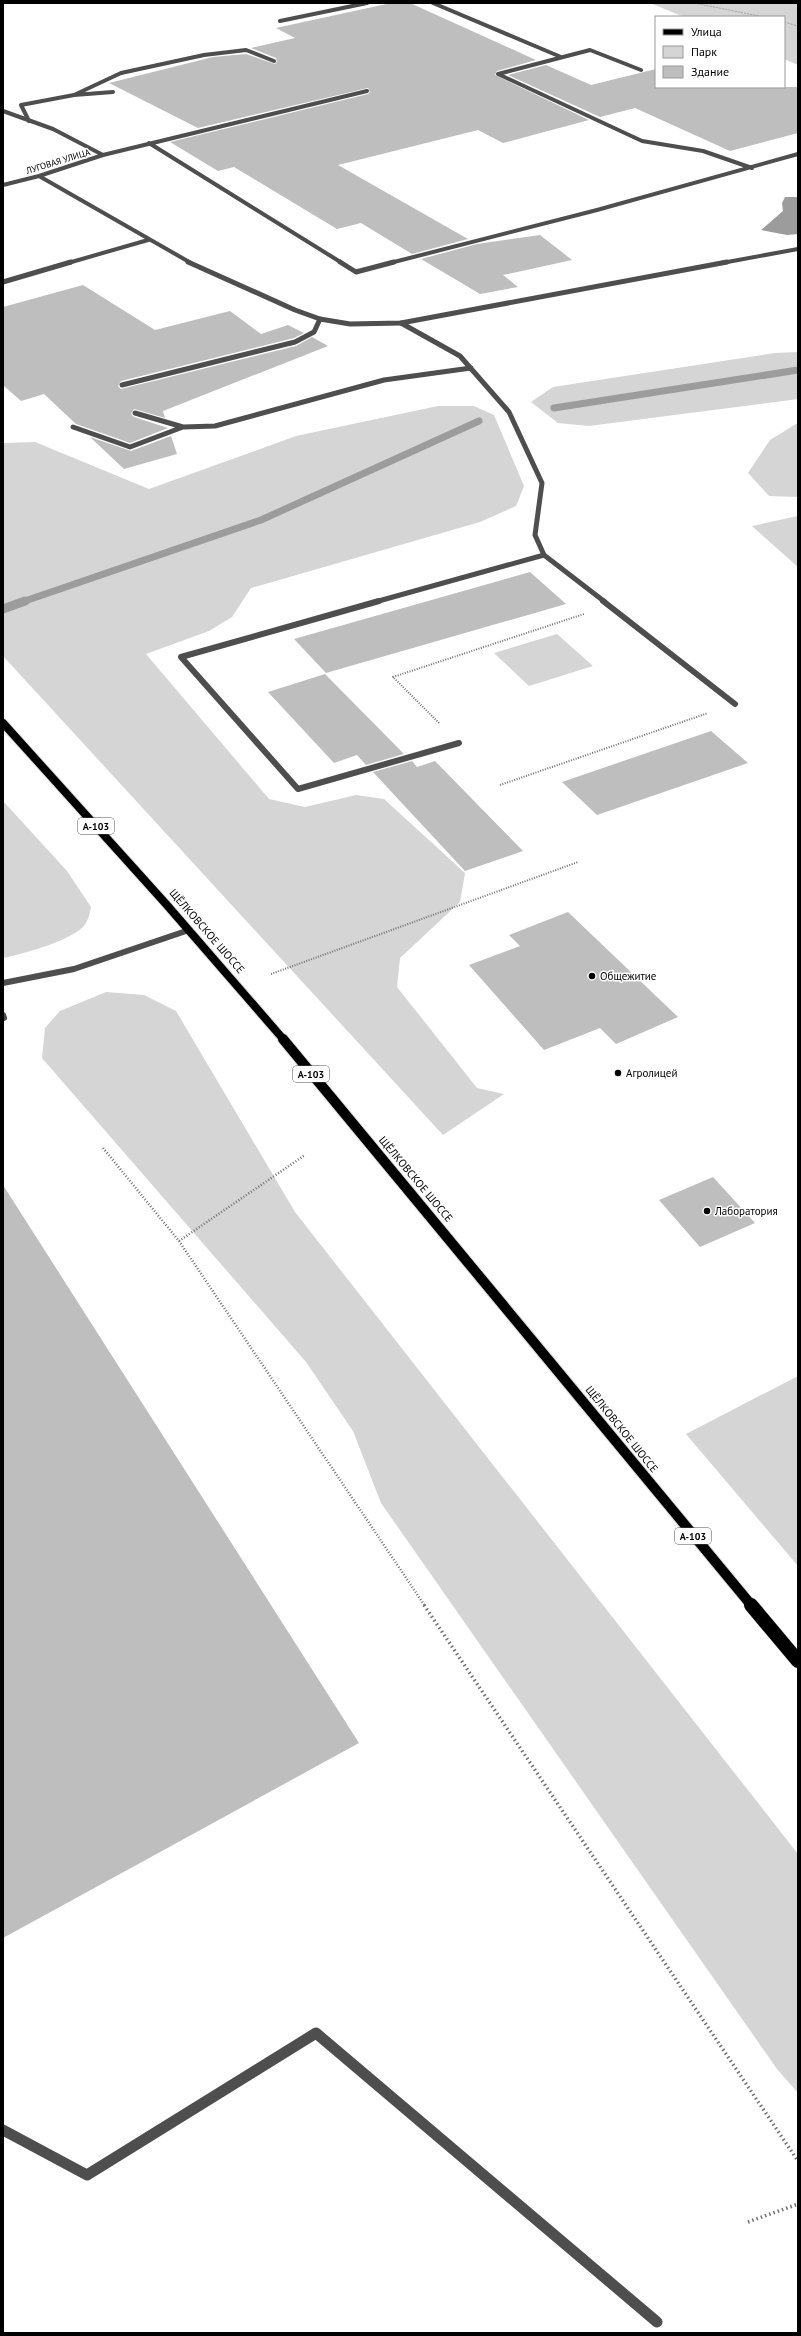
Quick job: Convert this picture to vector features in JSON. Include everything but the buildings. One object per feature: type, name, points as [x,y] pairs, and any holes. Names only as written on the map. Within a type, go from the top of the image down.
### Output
[{"type":"main road","name":"ЩЁЛКОВСКОЕ ШОССЕ","points":[[3,723],[189,930],[433,1219],[706,1552],[798,1661]]},
{"type":"street","points":[[280,21],[367,3]]},
{"type":"street","points":[[433,3],[561,57]]},
{"type":"street","points":[[74,96],[90,86],[121,73],[204,55],[246,50],[274,61]]},
{"type":"street","points":[[642,70],[590,50],[498,74],[642,140],[703,151],[752,168]]},
{"type":"street","points":[[103,155],[367,91]]},
{"type":"street","points":[[29,121],[20,105],[74,96],[113,92]]},
{"type":"street","name":"ЛУГОВАЯ УЛИЦА","points":[[3,110],[53,129],[103,155]]},
{"type":"street","points":[[149,143],[356,272],[590,212],[798,154]]},
{"type":"street","name":"ЛУГОВАЯ УЛИЦА","points":[[3,185],[39,176],[103,155]]},
{"type":"street","points":[[39,176],[188,262],[294,310],[320,319],[350,324],[401,323],[798,249]]},
{"type":"street","points":[[3,282],[148,240]]},
{"type":"street","points":[[122,385],[295,342],[310,336],[318,328],[320,319]]},
{"type":"street","points":[[401,323],[460,356],[509,412],[542,483],[535,535],[544,556],[735,704]]},
{"type":"street","points":[[135,414],[183,427],[215,426],[384,380],[471,368]]},
{"type":"street","points":[[73,427],[130,447],[183,427]]},
{"type":"street","points":[[458,743],[298,789],[181,657],[544,556]]},
{"type":"street","points":[[3,983],[49,975],[134,950],[189,930]]},
{"type":"street","points":[[3,2130],[87,2175],[316,2033],[656,2322]]},
{"type":"path","points":[[694,3],[759,16]]},
{"type":"path","points":[[785,22],[798,26]]},
{"type":"path","points":[[458,743],[393,677],[610,606]]},
{"type":"path","points":[[500,785],[735,704]]},
{"type":"path","points":[[271,974],[578,862]]},
{"type":"path","points":[[103,1148],[179,1241],[798,2161]]},
{"type":"path","points":[[179,1241],[305,1155]]},
{"type":"path","points":[[748,2222],[798,2204]]},
{"type":"green space","points":[[650,3],[798,3],[798,65],[785,59],[785,16],[682,16]]},
{"type":"green space","points":[[798,352],[798,399],[589,426],[558,423],[531,402],[553,387],[775,353]]},
{"type":"green space","points":[[438,406],[474,406],[494,415],[524,486],[516,506],[480,522],[251,588],[232,617],[209,631],[146,654],[269,799],[305,807],[356,795],[384,799],[465,873],[460,902],[400,958],[397,987],[477,1088],[504,1094],[443,1135],[3,656],[3,443],[35,442],[149,489],[296,436]]},
{"type":"green space","points":[[798,424],[798,497],[769,496],[748,473],[770,440]]},
{"type":"green space","points":[[798,516],[798,567],[752,526]]},
{"type":"green space","points":[[557,634],[593,666],[529,686],[494,653]]},
{"type":"green space","points":[[3,801],[67,871],[91,907],[86,923],[71,935],[48,945],[3,958]]},
{"type":"green space","points":[[106,992],[144,995],[176,1011],[295,1212],[798,1854],[798,2093],[777,2069],[381,1503],[353,1431],[306,1362],[42,1058],[45,1028],[60,1011]]},
{"type":"green space","points":[[798,1376],[798,1566],[686,1434]]},
{"type":"shaded area","points":[[785,197],[798,197],[798,234],[787,235],[761,230],[783,211],[782,203]]},
{"type":"waterway","points":[[554,408],[798,370]]},
{"type":"waterway","points":[[22,602],[261,520],[479,421]]},
{"type":"waterway","points":[[3,609],[25,601]]},
{"type":"place","name":"Общежитие","points":[[592,976]]},
{"type":"place","name":"Агролицей","points":[[618,1073]]},
{"type":"place","name":"Лаборатория","points":[[707,1211]]}]
